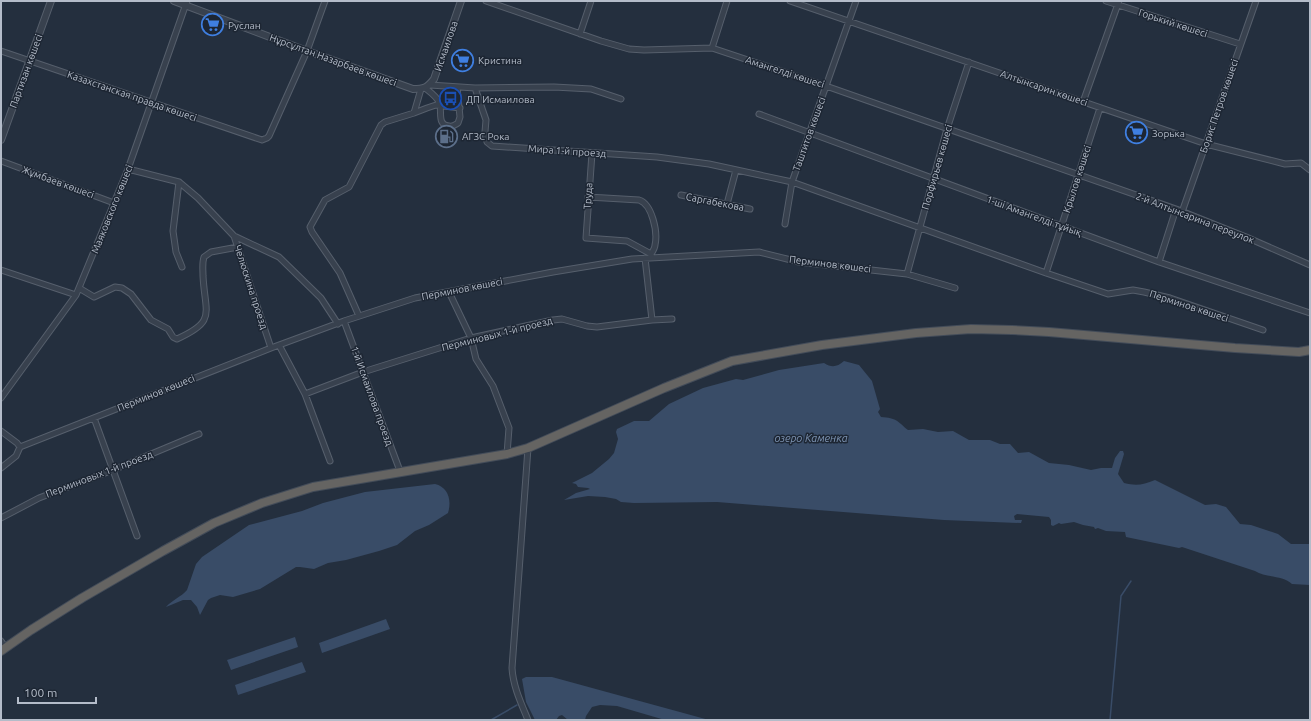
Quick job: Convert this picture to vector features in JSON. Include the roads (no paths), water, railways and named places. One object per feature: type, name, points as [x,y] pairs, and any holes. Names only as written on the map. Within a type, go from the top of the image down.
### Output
[{"type":"highway","points":[[2,646],[184,539],[229,516],[262,503],[302,490],[400,471],[507,454],[528,448],[664,388],[732,360],[916,333],[971,330],[1049,332],[1299,352],[1310,350]]},
{"type":"street","name":"Партизан көшесі","points":[[1,140],[51,1]]},
{"type":"street","name":"Нұрсұлтан Назарбаев көшесі","points":[[174,1],[186,3],[307,51],[412,89],[425,87],[554,87],[592,89],[621,98]]},
{"type":"street","points":[[307,51],[325,1]]},
{"type":"street","name":"Исмаилова","points":[[425,87],[437,73],[461,1]]},
{"type":"street","name":"Амангелді көшесі","points":[[486,1],[601,41],[636,50],[712,48],[826,86],[1078,176]]},
{"type":"street","points":[[580,34],[591,1]]},
{"type":"street","points":[[712,48],[727,1]]},
{"type":"street","name":"Алтынсарин көшесі","points":[[790,1],[849,20],[1206,144],[1285,164],[1300,163],[1310,170]]},
{"type":"street","name":"Таштитов көшесі","points":[[785,224],[792,182],[856,1]]},
{"type":"street","name":"Горький көшесі","points":[[1106,1],[1119,3],[1240,44]]},
{"type":"street","name":"Борис Петров көшесі","points":[[1182,212],[1256,1]]},
{"type":"street","name":"Маяковского көшесі","points":[[1,398],[76,295],[128,169],[186,3]]},
{"type":"street","points":[[1083,102],[1119,3]]},
{"type":"street","name":"Казахстанская правда көшесі","points":[[1,51],[260,140],[264,140],[269,136],[307,51]]},
{"type":"street","name":"Порфирьев көшесі","points":[[907,274],[947,129],[970,62]]},
{"type":"street","points":[[414,113],[425,87],[437,98],[441,106],[441,120],[443,123],[448,126],[455,125],[458,123],[460,117],[456,87]]},
{"type":"street","name":"Мира 1-й проезд","points":[[475,88],[486,120],[485,136],[490,145],[657,157],[709,164],[736,170]]},
{"type":"street","points":[[359,316],[340,273],[310,229],[326,200],[349,187],[381,125],[385,122],[432,106],[460,108]]},
{"type":"street","name":"Крылов көшесі","points":[[1046,273],[1100,108]]},
{"type":"street","name":"1-ші Амангелді тұйық","points":[[759,114],[1159,262],[1310,313]]},
{"type":"street","name":"Труда","points":[[592,153],[586,238],[627,241],[649,256]]},
{"type":"street","name":"Жұмбаев көшесі","points":[[1,161],[114,203]]},
{"type":"street","name":"Челюскина проезд","points":[[128,169],[179,182],[198,198],[234,236],[271,348]]},
{"type":"street","points":[[727,204],[736,170],[792,182],[920,228]]},
{"type":"street","name":"2-й Алтынсарина переулок","points":[[1078,176],[1176,209],[1310,265]]},
{"type":"street","points":[[179,182],[173,231],[176,252],[182,268]]},
{"type":"street","name":"Саргабекова","points":[[681,195],[750,209]]},
{"type":"street","points":[[588,197],[638,200],[644,203],[650,212],[655,230],[655,245],[649,256],[652,320]]},
{"type":"street","points":[[1159,262],[1176,209]]},
{"type":"street","name":"Перминов көшесі","points":[[920,228],[1108,294],[1133,290],[1170,298],[1263,330]]},
{"type":"street","points":[[234,236],[279,257],[321,298],[338,324]]},
{"type":"street","points":[[79,288],[94,297],[116,287],[122,288],[131,294],[151,320],[168,329],[176,339],[198,327],[205,319],[206,311],[202,263],[204,257],[211,252],[238,247]]},
{"type":"street","name":"Перминов көшесі","points":[[20,447],[271,348],[359,316],[415,298],[553,272],[649,256],[762,252],[799,262],[907,274],[955,288]]},
{"type":"street","points":[[1,270],[76,295]]},
{"type":"street","points":[[449,292],[471,338],[476,359],[492,386],[509,428],[507,454]]},
{"type":"street","name":"Перминовых 1-й проезд","points":[[304,394],[363,372],[471,338],[558,319],[565,319],[587,326],[596,327],[672,319]]},
{"type":"street","name":"1-й Исмаилова проезд","points":[[344,321],[400,471]]},
{"type":"street","points":[[279,345],[304,394],[330,461]]},
{"type":"street","points":[[94,418],[137,536]]},
{"type":"street","points":[[1,431],[20,447],[16,456],[1,468]]},
{"type":"street","name":"Перминовых 1-й проезд","points":[[1,518],[39,498],[113,470],[199,434]]},
{"type":"street","points":[[528,448],[512,668],[512,676],[528,720]]},
{"type":"water","name":"озеро Каменка","points":[[844,361],[859,365],[872,381],[880,409],[878,412],[881,417],[894,419],[908,430],[923,429],[938,432],[953,431],[969,440],[990,440],[1000,444],[1010,444],[1018,453],[1029,452],[1049,463],[1069,465],[1091,470],[1112,468],[1115,458],[1120,451],[1123,451],[1124,454],[1118,474],[1124,483],[1140,484],[1155,480],[1205,505],[1216,504],[1226,507],[1240,524],[1251,525],[1278,534],[1291,544],[1310,544],[1310,585],[1292,584],[1284,579],[1264,575],[1182,547],[1179,548],[1126,537],[1125,532],[1106,531],[1098,528],[1095,529],[1094,527],[1074,522],[1059,523],[1053,526],[1051,525],[1051,520],[1049,517],[1017,514],[1014,516],[1015,520],[1022,520],[1021,523],[944,520],[717,502],[634,503],[621,502],[616,499],[605,497],[588,496],[564,500],[576,493],[590,489],[578,487],[576,484],[572,483],[592,473],[614,453],[618,439],[616,432],[617,429],[634,421],[649,421],[669,404],[703,388],[736,379],[743,380],[779,370],[824,363],[834,366],[839,365]]},
{"type":"water","points":[[435,484],[443,488],[448,495],[448,513],[429,525],[415,531],[397,545],[346,560],[328,563],[314,569],[296,567],[260,589],[233,597],[220,595],[211,598],[208,600],[200,615],[197,607],[191,600],[183,600],[166,607],[187,590],[196,564],[202,557],[249,525],[365,492]]},
{"type":"water","points":[[386,619],[390,629],[322,653],[319,643]]},
{"type":"water","points":[[295,637],[298,647],[231,670],[227,660]]},
{"type":"water","points":[[302,662],[306,672],[238,695],[235,685]]},
{"type":"water","points":[[526,677],[552,677],[709,720],[665,720],[617,706],[600,705],[592,707],[585,720],[568,720],[562,715],[556,720],[535,720],[526,702],[522,679]]},
{"type":"waterway","points":[[1110,720],[1121,596],[1131,581]]},
{"type":"waterway","points":[[491,720],[517,705]]},
{"type":"place","name":"Руслан","points":[[212,25]]},
{"type":"place","name":"Кристина","points":[[462,60]]},
{"type":"place","name":"ДП Исмаилова","points":[[451,99]]},
{"type":"place","name":"Зорька","points":[[1137,133]]},
{"type":"place","name":"АГЗС Рока","points":[[447,136]]}]
